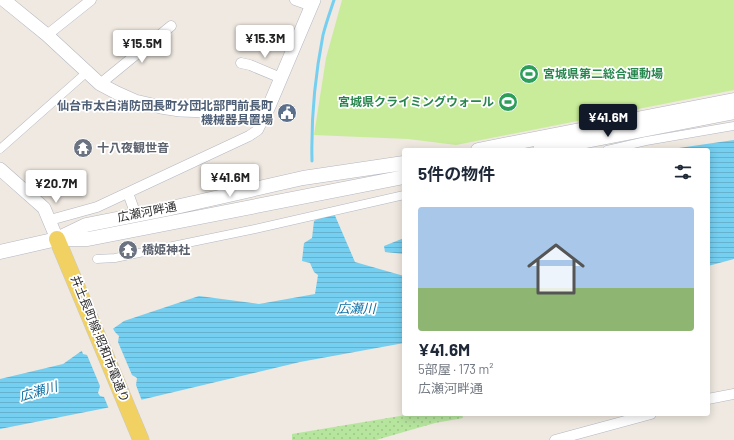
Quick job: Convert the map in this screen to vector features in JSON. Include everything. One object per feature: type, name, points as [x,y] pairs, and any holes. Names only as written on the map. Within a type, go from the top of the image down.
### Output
[{"type":"main road","points":[[488,148],[734,100]]},
{"type":"main road","points":[[550,148],[734,112]]},
{"type":"main road","name":"広瀬河畔通","points":[[57,239],[86,225],[303,178],[402,163]]},
{"type":"main road","name":"広瀬河畔通","points":[[0,252],[57,239],[88,239],[402,177]]},
{"type":"main road","name":"井土長町線;昭和市電通り","points":[[57,239],[141,440]]},
{"type":"street","points":[[4,0],[47,35],[100,84],[117,93],[135,101],[161,107],[180,110],[210,111],[223,108],[239,109],[264,118]]},
{"type":"street","points":[[47,35],[91,0]]},
{"type":"street","points":[[50,220],[97,206],[128,193],[249,136],[258,130],[313,3],[294,0]]},
{"type":"street","points":[[100,84],[171,26]]},
{"type":"street","points":[[241,63],[250,65],[281,78]]},
{"type":"street","points":[[0,149],[87,72]]},
{"type":"street","points":[[616,148],[646,141],[734,126]]},
{"type":"street","points":[[0,169],[44,208],[57,239]]},
{"type":"street","points":[[128,193],[136,215]]},
{"type":"street","points":[[96,259],[115,258],[255,229],[402,195]]},
{"type":"street","points":[[710,399],[734,394]]},
{"type":"street","points":[[555,440],[644,416]]},
{"type":"green space","name":"宮城県第二総合運動場","points":[[342,0],[734,0],[734,90],[456,145],[408,139],[314,135],[326,58]]},
{"type":"green space","points":[[402,416],[462,416],[463,418],[435,423],[376,440],[292,440],[292,434]]},
{"type":"water","points":[[734,140],[734,259],[710,265],[710,148],[679,148]]},
{"type":"water","name":"広瀬川","points":[[333,211],[355,262],[402,275],[402,343],[300,362],[111,407],[0,429],[0,379],[63,364],[124,321],[199,296],[259,304],[315,294],[318,275],[314,272],[310,263],[302,261],[304,243],[312,238],[314,221]]},
{"type":"water","points":[[402,239],[402,254],[385,252],[384,246]]},
{"type":"pier","points":[[112,327],[119,336],[118,342],[132,375],[137,378],[136,385],[142,401],[109,409],[104,397],[100,396],[98,393],[100,386],[87,355],[83,354],[81,349]]},
{"type":"waterway","points":[[312,161],[313,113],[318,66],[323,35],[334,0]]},
{"type":"place","name":"宮城県第二総合運動場","points":[[529,74]]},
{"type":"place","name":"宮城県クライミングウォール","points":[[508,102]]},
{"type":"place","name":"仙台市太白消防団長町分団北部門前長町 機械器具置場","points":[[287,113]]},
{"type":"place","name":"十八夜観世音","points":[[83,148]]},
{"type":"place","name":"橋姫神社","points":[[128,250]]}]
